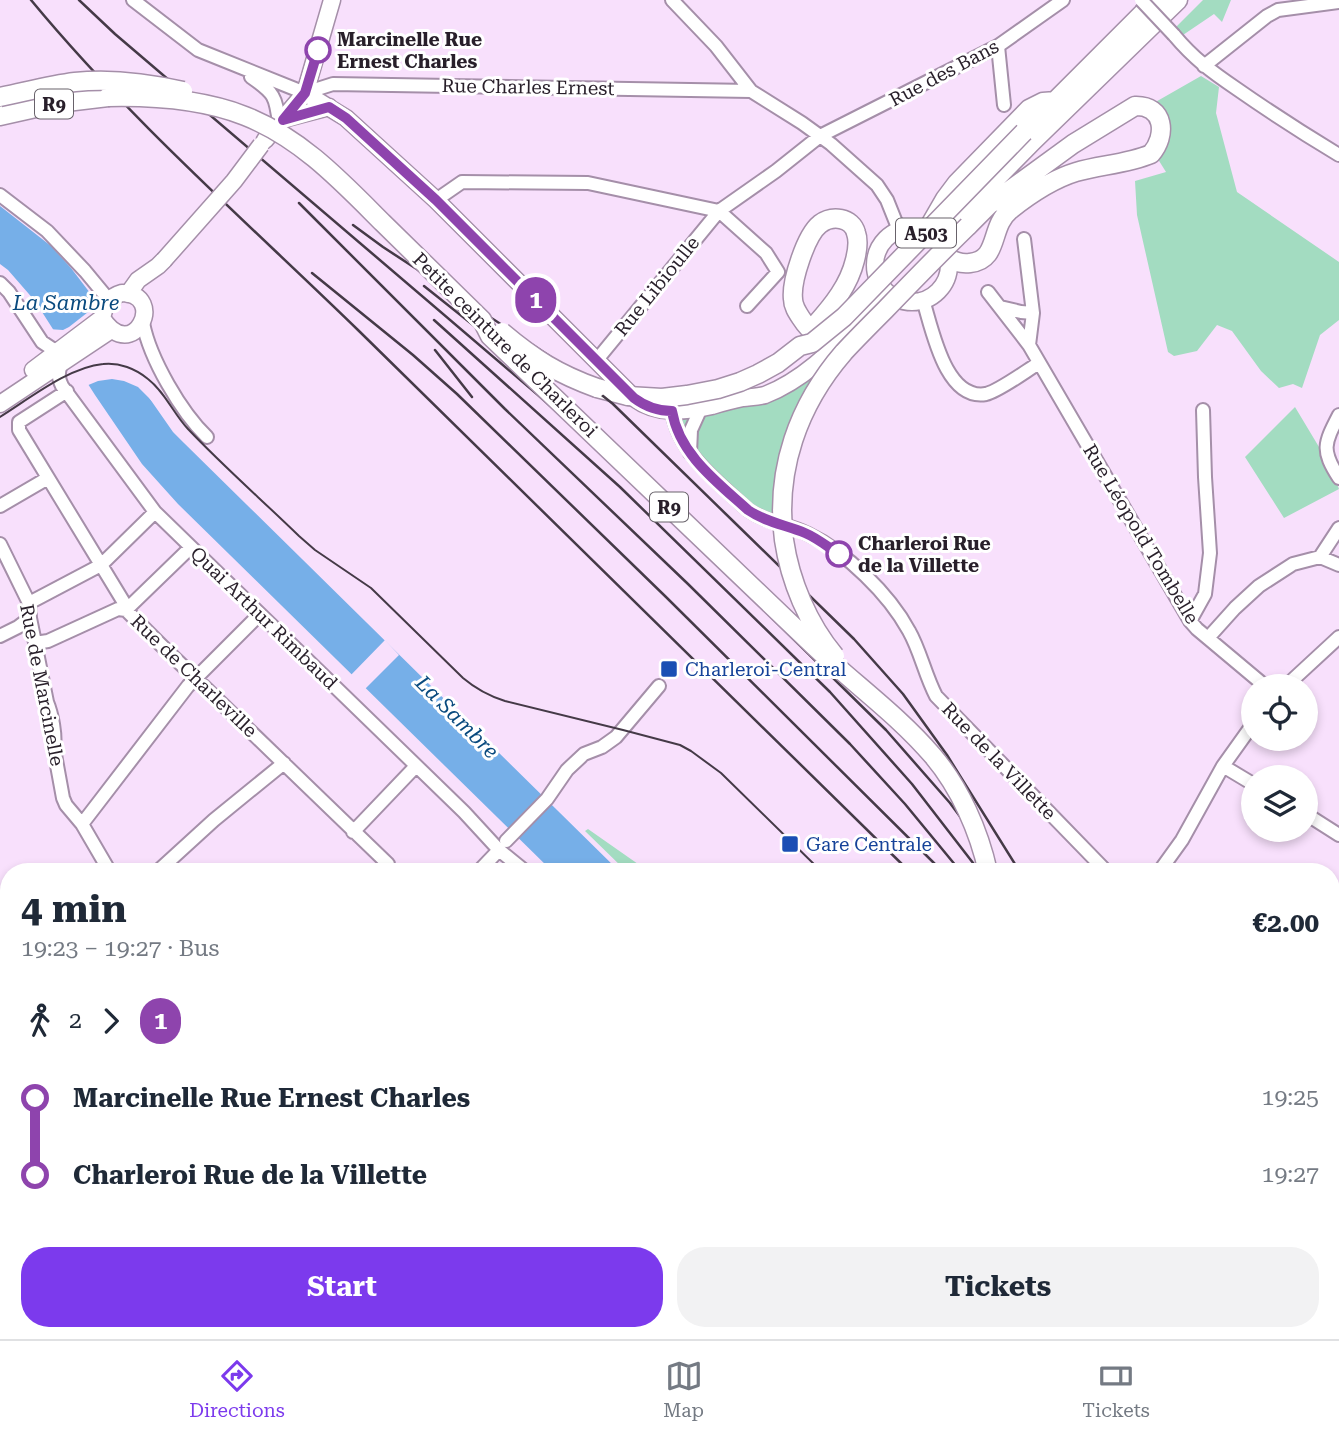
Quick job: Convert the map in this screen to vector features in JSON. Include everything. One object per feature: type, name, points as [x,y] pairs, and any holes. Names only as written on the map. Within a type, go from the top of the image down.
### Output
[{"type":"highway","name":"A503","points":[[800,346],[812,343],[844,317],[1156,0]]},
{"type":"highway","points":[[1047,154],[1073,144],[1135,106],[1152,111],[1160,120],[1161,133],[1151,154],[1062,177],[1009,211],[996,230],[990,252],[982,259],[963,263],[946,252],[953,224],[962,213],[1178,0]]},
{"type":"highway","points":[[1047,154],[1189,0]]},
{"type":"highway","points":[[0,97],[74,82],[128,82],[194,94],[210,106]]},
{"type":"highway","name":"Petite ceinture de Charleroi","points":[[0,116],[58,103],[108,97],[150,97],[210,106],[245,116],[303,148],[355,195],[482,320],[490,336],[933,756],[950,779],[979,837],[986,863]]},
{"type":"highway","points":[[926,231],[957,183],[1007,131],[1035,105],[1056,101]]},
{"type":"highway","name":"A503","points":[[840,345],[1047,154]]},
{"type":"highway","points":[[482,320],[496,327],[556,372],[597,388],[628,396],[662,398],[731,385],[778,363],[800,346],[807,333],[826,313],[844,288],[852,268],[857,248],[856,233],[849,223],[832,218],[812,233],[793,284],[794,308],[807,327],[821,338],[840,345],[794,433],[784,479],[782,521],[790,571],[809,616],[832,652],[863,688]]},
{"type":"main road","points":[[134,298],[305,93],[332,0]]},
{"type":"main road","points":[[305,93],[346,118],[436,200],[641,404],[661,411],[701,408],[762,396],[784,386],[819,362],[878,304],[887,298],[895,297]]},
{"type":"main road","points":[[281,122],[329,107]]},
{"type":"main road","points":[[908,228],[926,231],[936,237],[946,252],[949,269],[946,280],[933,296],[923,300],[904,301],[881,285],[875,264],[877,253],[882,244],[899,230],[908,228]]},
{"type":"main road","points":[[745,398],[795,371],[823,351],[840,345],[875,298],[881,285]]},
{"type":"main road","points":[[0,404],[112,321],[117,295],[134,298],[144,309],[145,317],[139,329],[112,321]]},
{"type":"main road","points":[[0,394],[63,357]]},
{"type":"street","points":[[133,0],[198,50],[305,93]]},
{"type":"street","points":[[672,0],[716,46],[751,91],[820,136],[877,185],[887,200],[899,230]]},
{"type":"street","name":"Rue des Bans","points":[[719,211],[820,136],[998,46],[1063,0]]},
{"type":"street","points":[[1141,0],[1189,54],[1204,66],[1339,155]]},
{"type":"street","points":[[1204,66],[1278,10],[1339,2]]},
{"type":"street","points":[[998,46],[1004,105]]},
{"type":"street","points":[[228,61],[274,96],[281,122]]},
{"type":"street","name":"Rue Charles Ernest","points":[[305,93],[333,84],[751,91]]},
{"type":"street","points":[[436,200],[462,182],[588,183],[719,211],[766,253],[778,271],[747,306]]},
{"type":"street","points":[[0,195],[47,231],[85,271],[112,321],[151,352]]},
{"type":"street","name":"Rue Libioulle","points":[[596,361],[719,211]]},
{"type":"street","points":[[1024,239],[1033,313],[1029,345]]},
{"type":"street","points":[[0,283],[9,292],[42,342],[63,357]]},
{"type":"street","name":"Rue Léopold Tombelle","points":[[988,292],[1029,345],[1190,621],[1251,674]]},
{"type":"street","points":[[923,300],[948,372],[965,390],[988,393],[1039,363]]},
{"type":"street","points":[[1000,307],[1021,313],[1033,313]]},
{"type":"street","points":[[143,323],[151,352],[183,410],[207,437]]},
{"type":"street","name":"Quai Arthur Rimbaud","points":[[63,357],[58,372],[59,380],[144,500],[190,548],[519,863]]},
{"type":"street","name":"Rue de Charleville","points":[[67,391],[19,422],[19,430],[102,565],[126,610],[387,863]]},
{"type":"street","points":[[690,453],[691,430],[701,408]]},
{"type":"street","points":[[1190,621],[1205,594],[1210,553],[1203,410]]},
{"type":"street","name":"Rue de la Villette","points":[[672,411],[674,425],[690,453],[720,484],[758,517],[810,535],[839,554],[892,603],[910,633],[936,696],[1098,863]]},
{"type":"street","points":[[1339,415],[1327,438],[1326,450],[1328,462],[1339,478]]},
{"type":"street","points":[[0,506],[48,478]]},
{"type":"street","points":[[29,603],[102,565],[155,512]]},
{"type":"street","points":[[1320,557],[1339,528]]},
{"type":"street","name":"Rue de Marcinelle","points":[[0,544],[29,603],[63,798],[105,863]]},
{"type":"street","points":[[35,643],[48,641],[118,609],[126,610],[190,548]]},
{"type":"street","points":[[1208,638],[1259,586],[1293,564],[1320,557],[1339,565]]},
{"type":"street","points":[[82,824],[188,686],[260,614]]},
{"type":"street","points":[[0,636],[30,618]]},
{"type":"street","points":[[1299,674],[1339,637]]},
{"type":"street","points":[[487,863],[547,799],[567,770],[584,754],[602,747],[616,737],[659,686]]},
{"type":"street","points":[[1166,863],[1223,766],[1241,741]]},
{"type":"street","points":[[167,863],[284,763]]},
{"type":"street","points":[[353,832],[416,766]]},
{"type":"street","points":[[1223,766],[1241,777]]},
{"type":"street","points":[[1318,822],[1339,835]]},
{"type":"green space","points":[[1203,0],[1231,0],[1222,22],[1214,14],[1183,35],[1176,27]]},
{"type":"green space","points":[[1201,76],[1219,87],[1216,113],[1237,192],[1339,262],[1339,320],[1320,335],[1302,388],[1293,384],[1279,388],[1261,371],[1232,331],[1217,325],[1197,351],[1174,356],[1168,352],[1137,215],[1135,181],[1166,172],[1156,156],[1152,104]]},
{"type":"green space","points":[[811,374],[813,382],[779,465],[774,517],[752,508],[698,455],[678,415]]},
{"type":"green space","points":[[1295,407],[1328,462],[1339,489],[1284,518],[1245,457]]},
{"type":"green space","points":[[588,829],[637,863],[618,863],[585,831]]},
{"type":"water","name":"La Sambre","points":[[0,206],[51,246],[71,268],[90,293],[150,399],[173,432],[611,863],[544,863],[178,504],[142,464],[35,301],[0,264]]},
{"type":"pier","points":[[93,304],[99,305],[137,365],[155,399],[152,401],[138,387],[124,381],[112,379],[86,386],[48,329],[63,330],[69,327],[92,309]]},
{"type":"pier","points":[[385,640],[399,655],[363,691],[349,677]]},
{"type":"tram line","points":[[0,417],[63,377],[90,366],[115,364],[138,372],[159,390],[201,443],[299,536],[371,588],[468,682],[505,701],[680,745],[721,773],[813,863]]},
{"type":"railway","points":[[31,0],[149,129],[359,331],[901,863]]},
{"type":"railway","points":[[79,0],[115,34],[612,461],[886,730],[950,803],[994,863]]},
{"type":"railway","points":[[299,203],[505,409],[850,744],[954,863]]},
{"type":"railway","points":[[353,225],[548,355],[613,404],[854,639],[903,694],[947,755],[1014,863]]},
{"type":"railway","points":[[312,273],[457,394],[934,863]]},
{"type":"railway","points":[[424,286],[547,384],[612,442],[899,723],[927,755],[956,796]]},
{"type":"railway","points":[[434,320],[620,487],[830,692],[912,784],[973,863]]},
{"type":"railway","points":[[435,350],[472,397]]},
{"type":"bus line","name":"1","points":[[318,50],[305,93],[283,120],[329,107],[346,118],[436,200],[634,398],[641,404],[661,411],[672,411],[679,436],[695,459],[748,510],[758,517],[810,535],[839,554]]},
{"type":"place","name":"Marcinelle Rue Ernest Charles","points":[[318,50]]},
{"type":"place","name":"Charleroi Rue de la Villette","points":[[839,554]]},
{"type":"place","name":"Charleroi-Central","points":[[669,669]]},
{"type":"place","name":"Gare Centrale","points":[[790,844]]}]
